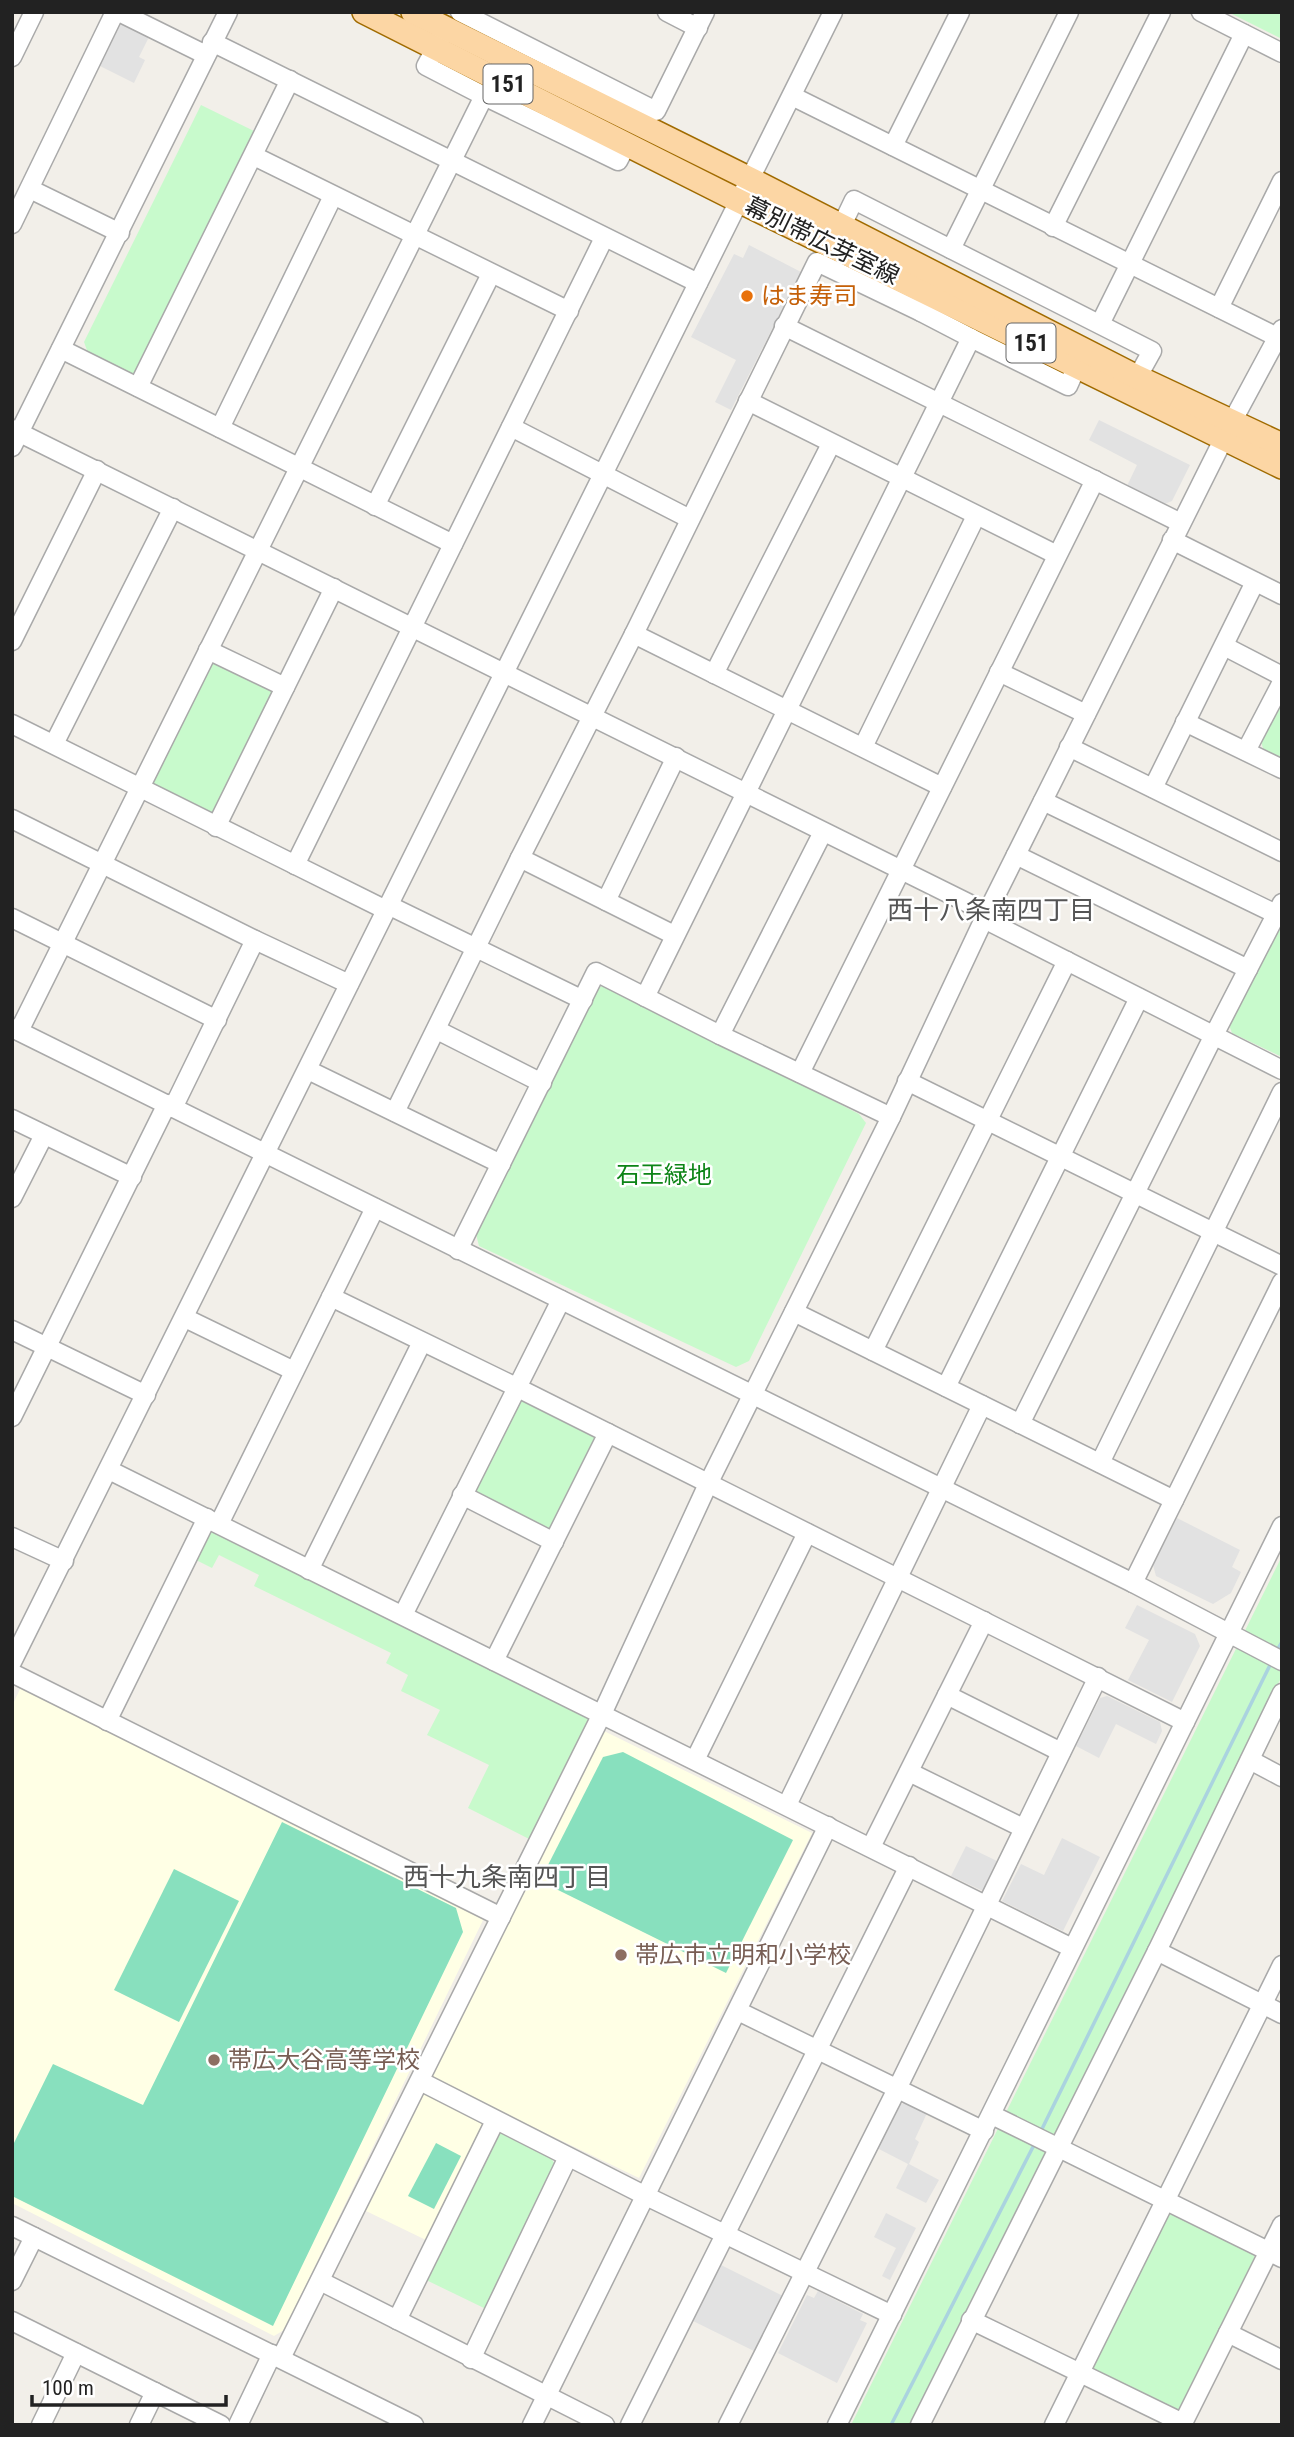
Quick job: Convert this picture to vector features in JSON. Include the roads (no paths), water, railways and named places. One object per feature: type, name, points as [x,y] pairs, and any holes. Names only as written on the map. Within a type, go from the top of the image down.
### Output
[{"type":"main road","name":"幕別帯広芽室線","points":[[364,12],[455,23]]},
{"type":"main road","name":"幕別帯広芽室線","points":[[413,12],[455,23],[589,100],[842,225],[931,295],[1228,430],[1282,467]]},
{"type":"main road","name":"幕別帯広芽室線","points":[[589,100],[627,144],[1077,366],[1133,385]]},
{"type":"main road","name":"幕別帯広芽室線","points":[[1228,430],[1282,445]]},
{"type":"street","points":[[12,57],[34,12]]},
{"type":"street","points":[[12,224],[117,12],[289,80],[698,283]]},
{"type":"street","points":[[228,12],[120,233],[15,436],[97,470],[902,870],[1067,961],[1282,1070]]},
{"type":"street","points":[[627,144],[618,161],[426,66],[455,23],[589,100],[656,111],[701,20],[667,12]]},
{"type":"street","points":[[12,1661],[64,1562],[833,12]]},
{"type":"street","points":[[893,146],[960,12]]},
{"type":"street","points":[[951,249],[1069,12]]},
{"type":"street","points":[[1053,227],[1161,12]]},
{"type":"street","points":[[1201,12],[1282,53]]},
{"type":"street","points":[[1100,324],[1244,34]]},
{"type":"street","points":[[138,387],[254,156],[289,80]]},
{"type":"street","points":[[484,96],[102,863],[15,1030],[942,1491],[1133,1583],[1282,1661]]},
{"type":"street","points":[[238,2425],[320,2281],[420,2081],[602,1714],[708,1484],[891,1117],[1069,747],[1228,430],[1280,333],[1219,308],[792,96]]},
{"type":"street","points":[[254,156],[569,311]]},
{"type":"street","points":[[1219,308],[1282,181]]},
{"type":"street","points":[[30,189],[120,233]]},
{"type":"street","points":[[220,428],[333,196]]},
{"type":"street","points":[[842,225],[854,200],[1152,351],[1133,385]]},
{"type":"street","points":[[295,865],[604,237]]},
{"type":"street","points":[[395,1112],[817,262],[931,295],[971,338],[1068,386],[1077,366]]},
{"type":"street","points":[[375,506],[491,274]]},
{"type":"street","points":[[784,326],[1181,523]]},
{"type":"street","points":[[645,997],[971,338]]},
{"type":"street","points":[[61,349],[453,544]]},
{"type":"street","points":[[748,401],[1057,555]]},
{"type":"street","points":[[511,427],[690,519]]},
{"type":"street","points":[[714,674],[831,444]]},
{"type":"street","points":[[12,641],[97,470]]},
{"type":"street","points":[[800,1073],[1095,480]]},
{"type":"street","points":[[54,744],[173,508]]},
{"type":"street","points":[[863,747],[976,516]]},
{"type":"street","points":[[1172,540],[1282,595]]},
{"type":"street","points":[[1153,788],[1255,582]]},
{"type":"street","points":[[216,827],[334,589]]},
{"type":"street","points":[[634,634],[942,787]]},
{"type":"street","points":[[1224,646],[1282,676]]},
{"type":"street","points":[[208,650],[285,687]]},
{"type":"street","points":[[999,672],[1086,714]]},
{"type":"street","points":[[1246,751],[1282,682]]},
{"type":"street","points":[[1185,722],[1282,769]]},
{"type":"street","points":[[12,724],[216,827],[583,1000]]},
{"type":"street","points":[[1069,747],[1282,852]]},
{"type":"street","points":[[606,901],[676,757]]},
{"type":"street","points":[[1020,1424],[1279,909],[1043,801]]},
{"type":"street","points":[[12,819],[349,984]]},
{"type":"street","points":[[720,1035],[823,832]]},
{"type":"street","points":[[1016,855],[1248,969]]},
{"type":"street","points":[[520,859],[674,935]]},
{"type":"street","points":[[12,918],[217,1020]]},
{"type":"street","points":[[12,1417],[132,1177],[217,1020],[255,940]]},
{"type":"street","points":[[873,1351],[1067,961]]},
{"type":"street","points":[[458,1250],[596,972],[891,1117]]},
{"type":"street","points":[[946,1387],[1139,998]]},
{"type":"street","points":[[437,1030],[542,1083]]},
{"type":"street","points":[[308,1070],[501,1164]]},
{"type":"street","points":[[907,1082],[1282,1266]]},
{"type":"street","points":[[1100,1463],[1282,1092]]},
{"type":"street","points":[[12,1119],[132,1177]]},
{"type":"street","points":[[12,1198],[44,1135]]},
{"type":"street","points":[[107,1721],[293,1371],[375,1208]]},
{"type":"street","points":[[1133,1583],[1282,1282]]},
{"type":"street","points":[[331,1297],[1185,1722]]},
{"type":"street","points":[[403,1615],[561,1300]]},
{"type":"street","points":[[794,1312],[1174,1500]]},
{"type":"street","points":[[185,1318],[293,1371]]},
{"type":"street","points":[[12,1330],[146,1395]]},
{"type":"street","points":[[309,1570],[422,1342]]},
{"type":"street","points":[[787,1805],[982,1405]]},
{"type":"street","points":[[495,1661],[608,1433]]},
{"type":"street","points":[[109,1469],[1072,1948]]},
{"type":"street","points":[[462,1495],[554,1542]]},
{"type":"street","points":[[837,2425],[1282,1526]]},
{"type":"street","points":[[695,1760],[807,1533]]},
{"type":"street","points":[[12,1537],[64,1562]]},
{"type":"street","points":[[871,1847],[984,1621]]},
{"type":"street","points":[[12,1674],[501,1916]]},
{"type":"street","points":[[728,2425],[897,2089],[1098,1677]]},
{"type":"street","points":[[920,2425],[1157,1951],[1282,1693]]},
{"type":"street","points":[[947,1696],[1061,1752]]},
{"type":"street","points":[[1250,1760],[1282,1777]]},
{"type":"street","points":[[909,1772],[1023,1828]]},
{"type":"street","points":[[533,2425],[828,1826]]},
{"type":"street","points":[[630,2425],[909,1866]]},
{"type":"street","points":[[1157,1951],[1282,2014]]},
{"type":"street","points":[[1054,2425],[1282,1965]]},
{"type":"street","points":[[738,2011],[984,2131]]},
{"type":"street","points":[[420,2081],[495,2121],[891,2315]]},
{"type":"street","points":[[992,2115],[1275,2255]]},
{"type":"street","points":[[397,2320],[495,2121]]},
{"type":"street","points":[[471,2359],[568,2157]]},
{"type":"street","points":[[971,2320],[1183,2424],[1228,2333],[1275,2255],[1282,2225]]},
{"type":"street","points":[[12,2226],[414,2425]]},
{"type":"street","points":[[12,2281],[33,2237]]},
{"type":"street","points":[[320,2281],[605,2425]]},
{"type":"street","points":[[12,2322],[221,2425]]},
{"type":"street","points":[[1228,2333],[1282,2360]]},
{"type":"street","points":[[41,2425],[76,2353]]},
{"type":"street","points":[[139,2425],[155,2392]]},
{"type":"waterway","points":[[1276,1652],[1282,1642]]},
{"type":"waterway","points":[[1040,2133],[1271,1663]]},
{"type":"waterway","points":[[891,2425],[1035,2143]]},
{"type":"place","name":"はま寿司","points":[[747,296]]},
{"type":"place","name":"帯広市立明和小学校","points":[[621,1955]]},
{"type":"place","name":"帯広大谷高等学校","points":[[214,2060]]},
{"type":"district","name":"西十八条南四丁目","points":[[991,910]]},
{"type":"district","name":"西十九条南四丁目","points":[[507,1877]]},
{"type":"park label","name":"石王緑地","points":[[664,1175]]}]
